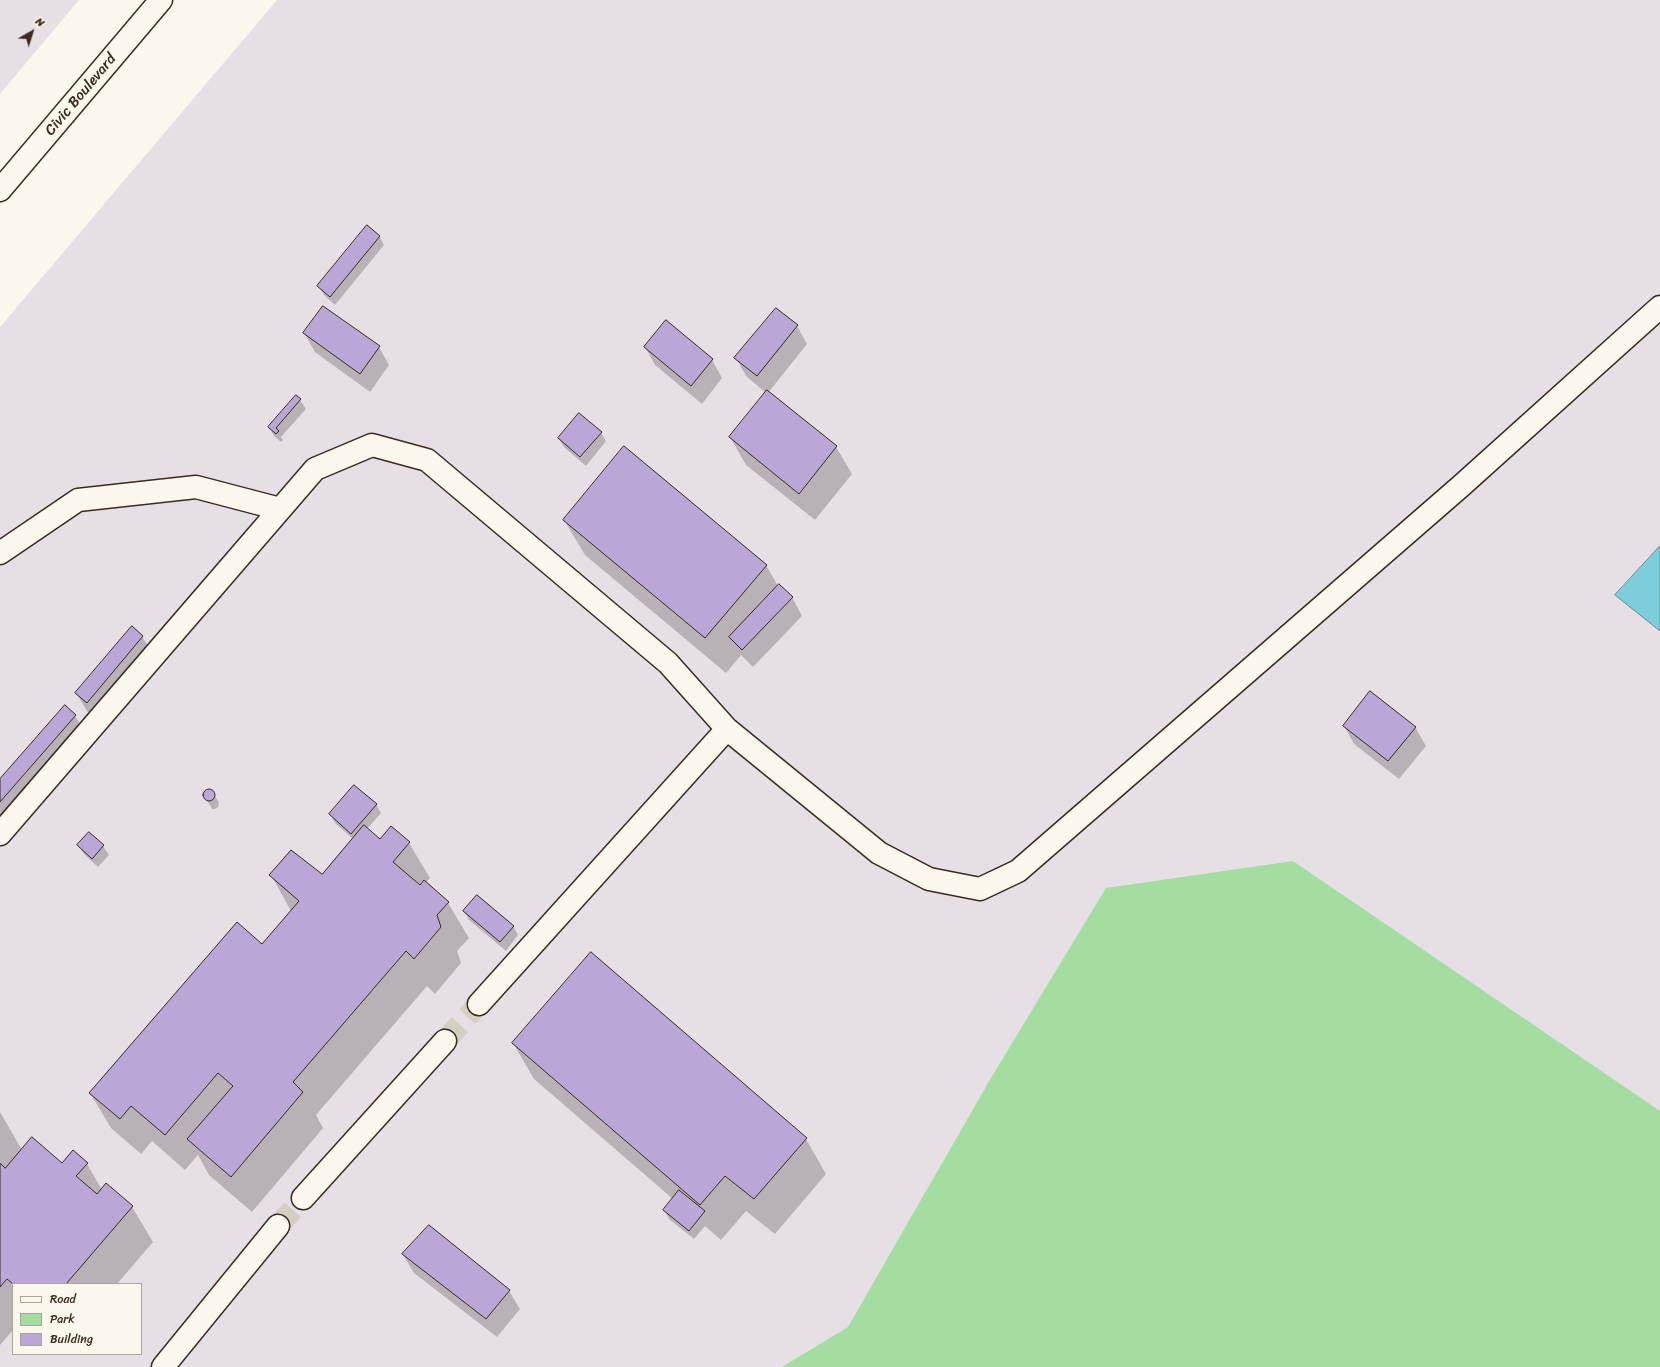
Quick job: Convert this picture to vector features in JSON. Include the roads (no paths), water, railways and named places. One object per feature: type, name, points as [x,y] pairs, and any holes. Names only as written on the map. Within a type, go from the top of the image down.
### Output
[{"type":"street","name":"Civic Boulevard","points":[[0,190],[161,0]]},
{"type":"street","points":[[0,834],[315,469],[372,444],[427,460],[668,663],[727,729],[879,853],[929,879],[980,889],[1018,871],[1455,491],[1660,306]]},
{"type":"street","points":[[0,553],[78,500],[196,487],[280,509]]},
{"type":"street","points":[[479,1004],[727,729]]},
{"type":"street","points":[[303,1198],[445,1041]]},
{"type":"street","points":[[163,1367],[278,1226]]},
{"type":"water","points":[[1660,546],[1660,631],[1615,595]]},
{"type":"tunnel","points":[[445,1041],[479,1004]]},
{"type":"tunnel","points":[[278,1226],[303,1198]]}]
